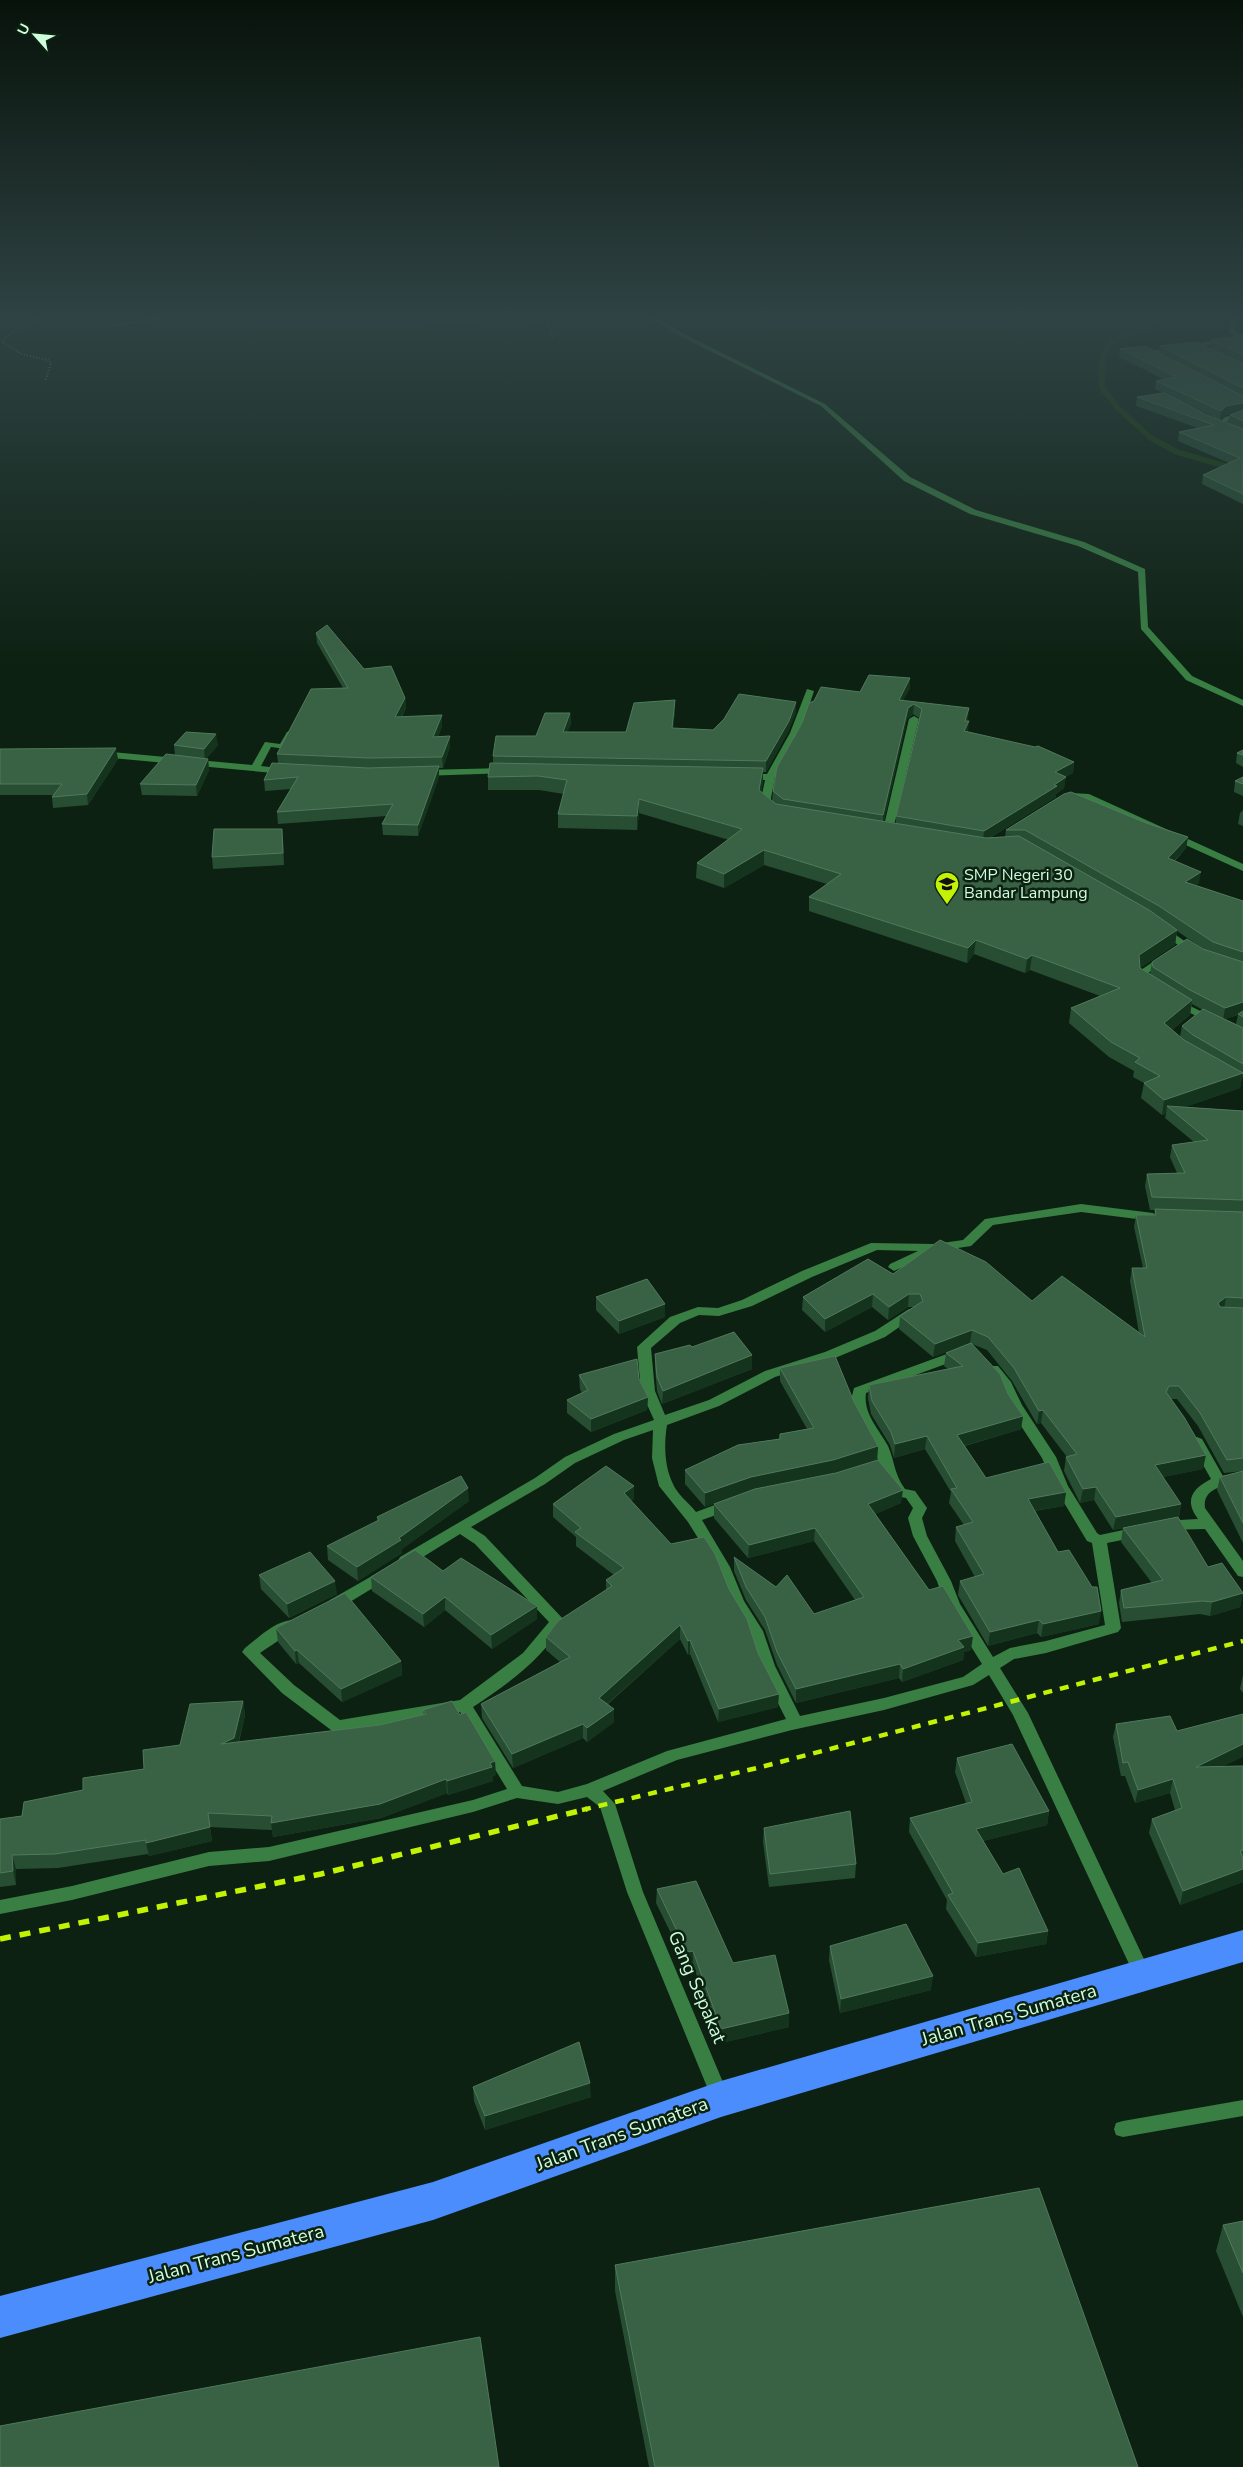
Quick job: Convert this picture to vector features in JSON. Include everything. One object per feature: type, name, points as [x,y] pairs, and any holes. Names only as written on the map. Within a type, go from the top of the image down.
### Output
[{"type":"highway","name":"Jalan Trans Sumatera","points":[[0,2317],[433,2201],[721,2099],[1243,1946]]},
{"type":"street","points":[[853,431],[907,479],[973,512],[1081,544],[1142,571],[1144,627],[1190,678],[1243,703]]},
{"type":"street","points":[[779,814],[765,804],[770,777],[794,733],[810,691]]},
{"type":"street","points":[[888,830],[914,719]]},
{"type":"street","points":[[255,768],[268,744],[284,747],[296,722]]},
{"type":"street","points":[[89,754],[119,754],[291,771]]},
{"type":"street","points":[[416,773],[511,771]]},
{"type":"street","points":[[733,776],[770,777]]},
{"type":"street","points":[[1051,806],[1072,796],[1086,796],[1243,868]]},
{"type":"street","points":[[1152,921],[1189,947],[1143,972],[1144,981],[1162,994],[1243,1036]]},
{"type":"street","points":[[1188,1024],[1201,1014]]},
{"type":"street","points":[[1224,1025],[1236,1019]]},
{"type":"street","points":[[792,1724],[794,1719],[768,1666],[755,1631],[737,1602],[723,1567],[693,1518],[666,1486],[659,1458],[658,1440],[661,1421],[648,1391],[644,1347],[675,1320],[698,1311],[719,1312],[747,1303],[807,1274],[875,1246],[935,1248],[967,1243],[989,1222],[1025,1215],[1081,1208],[1163,1217]]},
{"type":"street","points":[[894,1267],[935,1248]]},
{"type":"street","points":[[318,1612],[540,1481],[570,1460],[661,1421],[714,1403],[770,1374],[830,1355],[880,1334],[914,1312]]},
{"type":"street","points":[[1143,1976],[1020,1713],[952,1606],[944,1581],[920,1536],[915,1518],[920,1508],[910,1494],[901,1493],[878,1466],[884,1454],[868,1426],[857,1400],[859,1390],[976,1352],[1006,1385],[1015,1406],[1049,1457],[1061,1486],[1092,1537],[1099,1540],[1171,1524],[1210,1524]]},
{"type":"street","points":[[1189,1427],[1219,1481]]},
{"type":"street","points":[[1243,1477],[1219,1481],[1202,1489],[1197,1502],[1198,1509],[1243,1572]]},
{"type":"street","points":[[693,1518],[744,1499]]},
{"type":"street","points":[[301,1620],[277,1632],[250,1652],[288,1689],[337,1726],[464,1705],[499,1681],[533,1652],[552,1631],[557,1621],[480,1540],[460,1527]]},
{"type":"street","points":[[0,1907],[72,1893],[209,1859],[269,1854],[474,1806],[517,1792],[558,1798],[590,1790],[673,1755],[792,1724],[884,1704],[968,1681],[1010,1654],[1113,1628],[1099,1540]]},
{"type":"street","points":[[464,1705],[517,1792]]},
{"type":"street","name":"Gang Sepakat","points":[[590,1790],[607,1804],[635,1892],[721,2099]]},
{"type":"street","points":[[1123,2130],[1243,2108]]},
{"type":"building","points":[[1243,431],[1243,494],[1203,475],[1240,458],[1179,432]]},
{"type":"building","points":[[327,625],[364,669],[391,666],[405,698],[395,717],[442,715],[433,737],[450,736],[442,757],[368,758],[277,754],[311,689],[348,688],[316,633]]},
{"type":"building","points":[[869,675],[910,678],[899,700],[969,708],[965,721],[969,721],[964,731],[1035,747],[1038,746],[1074,762],[1055,772],[1066,777],[1054,785],[1057,786],[984,831],[896,816],[922,709],[914,704],[908,708],[883,815],[783,799],[773,791],[777,767],[802,723],[809,703],[814,701],[821,687],[860,692]]},
{"type":"building","points":[[739,694],[796,702],[789,721],[766,761],[493,756],[496,736],[536,736],[545,713],[570,713],[563,732],[626,732],[634,703],[675,700],[672,728],[713,730],[724,719]]},
{"type":"building","points":[[186,732],[216,734],[204,749],[174,745]]},
{"type":"building","points":[[116,748],[87,794],[52,797],[62,784],[0,784],[0,749]]},
{"type":"building","points":[[166,754],[208,759],[196,785],[140,784]]},
{"type":"building","points":[[272,763],[368,768],[439,766],[418,825],[382,824],[393,804],[277,812],[298,777],[264,780]]},
{"type":"building","points":[[490,763],[763,768],[759,790],[776,804],[986,838],[1019,836],[1149,910],[1177,930],[1139,955],[1140,968],[1192,1000],[1164,1023],[1184,1040],[1243,1073],[1164,1100],[1144,1083],[1160,1076],[1135,1062],[1140,1058],[1111,1042],[1071,1008],[1120,988],[1032,955],[1027,959],[976,940],[968,948],[809,897],[841,874],[764,850],[724,874],[697,863],[742,829],[639,799],[637,816],[558,814],[567,780],[538,776],[488,777]]},
{"type":"building","points":[[1243,777],[1243,784],[1235,781]]},
{"type":"building","points":[[1071,792],[1146,823],[1188,837],[1168,858],[1201,872],[1185,882],[1243,901],[1243,952],[1213,942],[1159,906],[1025,830],[1006,830],[1064,794]]},
{"type":"building","points":[[214,829],[282,829],[283,853],[212,857]]},
{"type":"building","points":[[1187,939],[1203,949],[1243,962],[1243,1002],[1225,1008],[1190,990],[1153,967],[1152,962]]},
{"type":"building","points":[[1203,1009],[1243,1028],[1243,1064],[1193,1035],[1182,1026]]},
{"type":"building","points":[[1167,1106],[1243,1111],[1243,1200],[1152,1197],[1147,1174],[1185,1173],[1172,1145],[1208,1140]]},
{"type":"building","points":[[1155,1209],[1243,1212],[1243,1298],[1226,1297],[1218,1303],[1220,1307],[1243,1308],[1243,1458],[1227,1460],[1200,1413],[1179,1386],[1169,1386],[1166,1392],[1184,1417],[1206,1455],[1155,1465],[1181,1504],[1116,1517],[1096,1487],[1083,1489],[1066,1457],[1077,1454],[1043,1410],[1039,1411],[1014,1368],[988,1337],[972,1330],[935,1344],[900,1316],[923,1301],[920,1294],[909,1294],[889,1307],[873,1294],[825,1319],[803,1297],[868,1259],[893,1274],[940,1240],[986,1262],[1032,1301],[1062,1276],[1145,1337],[1132,1268],[1147,1268],[1136,1215],[1156,1215]]},
{"type":"building","points":[[647,1279],[665,1304],[619,1321],[596,1297]]},
{"type":"building","points":[[734,1332],[752,1355],[663,1391],[657,1377],[655,1354],[690,1345],[692,1347]]},
{"type":"building","points":[[971,1343],[1000,1374],[1008,1394],[1023,1416],[957,1435],[986,1478],[1049,1462],[1066,1492],[1028,1499],[1058,1552],[1069,1550],[1092,1587],[1097,1587],[1101,1611],[1043,1624],[1039,1620],[990,1632],[960,1581],[984,1574],[956,1527],[973,1522],[951,1489],[957,1488],[927,1436],[895,1444],[891,1432],[872,1401],[869,1385],[963,1366],[946,1353]]},
{"type":"building","points":[[835,1356],[854,1402],[878,1446],[833,1460],[751,1477],[705,1493],[685,1470],[738,1445],[780,1439],[780,1434],[814,1428],[780,1368]]},
{"type":"building","points":[[637,1359],[639,1379],[648,1397],[591,1419],[567,1400],[588,1390],[579,1375]]},
{"type":"building","points":[[878,1460],[903,1490],[868,1504],[929,1590],[943,1586],[973,1636],[958,1640],[964,1647],[903,1669],[900,1664],[796,1689],[777,1652],[765,1617],[746,1587],[734,1557],[776,1587],[787,1575],[814,1614],[864,1597],[815,1528],[749,1545],[714,1504],[755,1489],[836,1473]]},
{"type":"building","points":[[606,1466],[634,1486],[624,1493],[671,1544],[704,1537],[715,1554],[729,1589],[747,1619],[758,1653],[779,1694],[719,1709],[690,1640],[688,1641],[680,1625],[599,1698],[614,1709],[587,1728],[583,1724],[512,1754],[481,1704],[570,1657],[546,1637],[558,1621],[612,1586],[606,1580],[624,1568],[575,1532],[581,1528],[553,1504]]},
{"type":"building","points":[[1243,1471],[1243,1523],[1220,1477]]},
{"type":"building","points":[[461,1476],[468,1488],[399,1538],[401,1540],[357,1567],[327,1546],[379,1520],[377,1517]]},
{"type":"building","points":[[1178,1517],[1208,1567],[1222,1563],[1243,1593],[1212,1602],[1203,1601],[1124,1608],[1121,1590],[1163,1580],[1123,1528]]},
{"type":"building","points":[[415,1550],[443,1571],[461,1558],[537,1606],[491,1635],[445,1597],[423,1614],[371,1577]]},
{"type":"building","points":[[310,1552],[335,1581],[287,1604],[259,1575]]},
{"type":"building","points":[[345,1593],[401,1661],[341,1689],[297,1650],[295,1651],[276,1628]]},
{"type":"building","points":[[243,1701],[234,1738],[221,1744],[380,1725],[426,1714],[423,1710],[452,1701],[460,1715],[466,1712],[495,1761],[490,1763],[492,1767],[447,1781],[446,1779],[380,1804],[271,1823],[272,1816],[208,1813],[210,1827],[146,1843],[146,1840],[55,1854],[12,1855],[13,1871],[0,1873],[0,1819],[22,1816],[24,1802],[83,1790],[83,1778],[144,1769],[143,1750],[180,1745],[190,1704]]},
{"type":"building","points":[[1243,1714],[1243,1744],[1196,1767],[1243,1766],[1243,1850],[1240,1851],[1243,1858],[1243,1869],[1183,1891],[1152,1819],[1182,1808],[1173,1779],[1138,1790],[1128,1762],[1123,1763],[1116,1724],[1170,1716],[1177,1731]]},
{"type":"building","points":[[1012,1744],[1049,1811],[976,1829],[1003,1874],[1019,1868],[1048,1931],[978,1943],[948,1895],[953,1893],[910,1818],[972,1802],[957,1758]]},
{"type":"building","points":[[850,1811],[856,1864],[770,1874],[764,1828]]},
{"type":"building","points":[[696,1881],[733,1963],[775,1955],[789,2013],[721,2029],[693,1951],[687,1952],[657,1889]]},
{"type":"building","points":[[906,1924],[933,1976],[841,1999],[830,1946]]},
{"type":"building","points":[[579,2042],[590,2083],[485,2116],[473,2087]]},
{"type":"building","points":[[1039,2188],[1138,2467],[655,2467],[615,2265]]},
{"type":"building","points":[[1243,2221],[1243,2273],[1223,2225]]},
{"type":"building","points":[[480,2337],[499,2467],[0,2467],[0,2426]]},
{"type":"waterway","points":[[1143,431],[1151,438],[1177,452],[1243,471]]},
{"type":"railway","points":[[582,1810],[761,1767],[1243,1641]]},
{"type":"railway","points":[[0,1939],[321,1874],[587,1809]]},
{"type":"place","name":"SMP Negeri 30 Bandar Lampung","points":[[947,905]]}]
